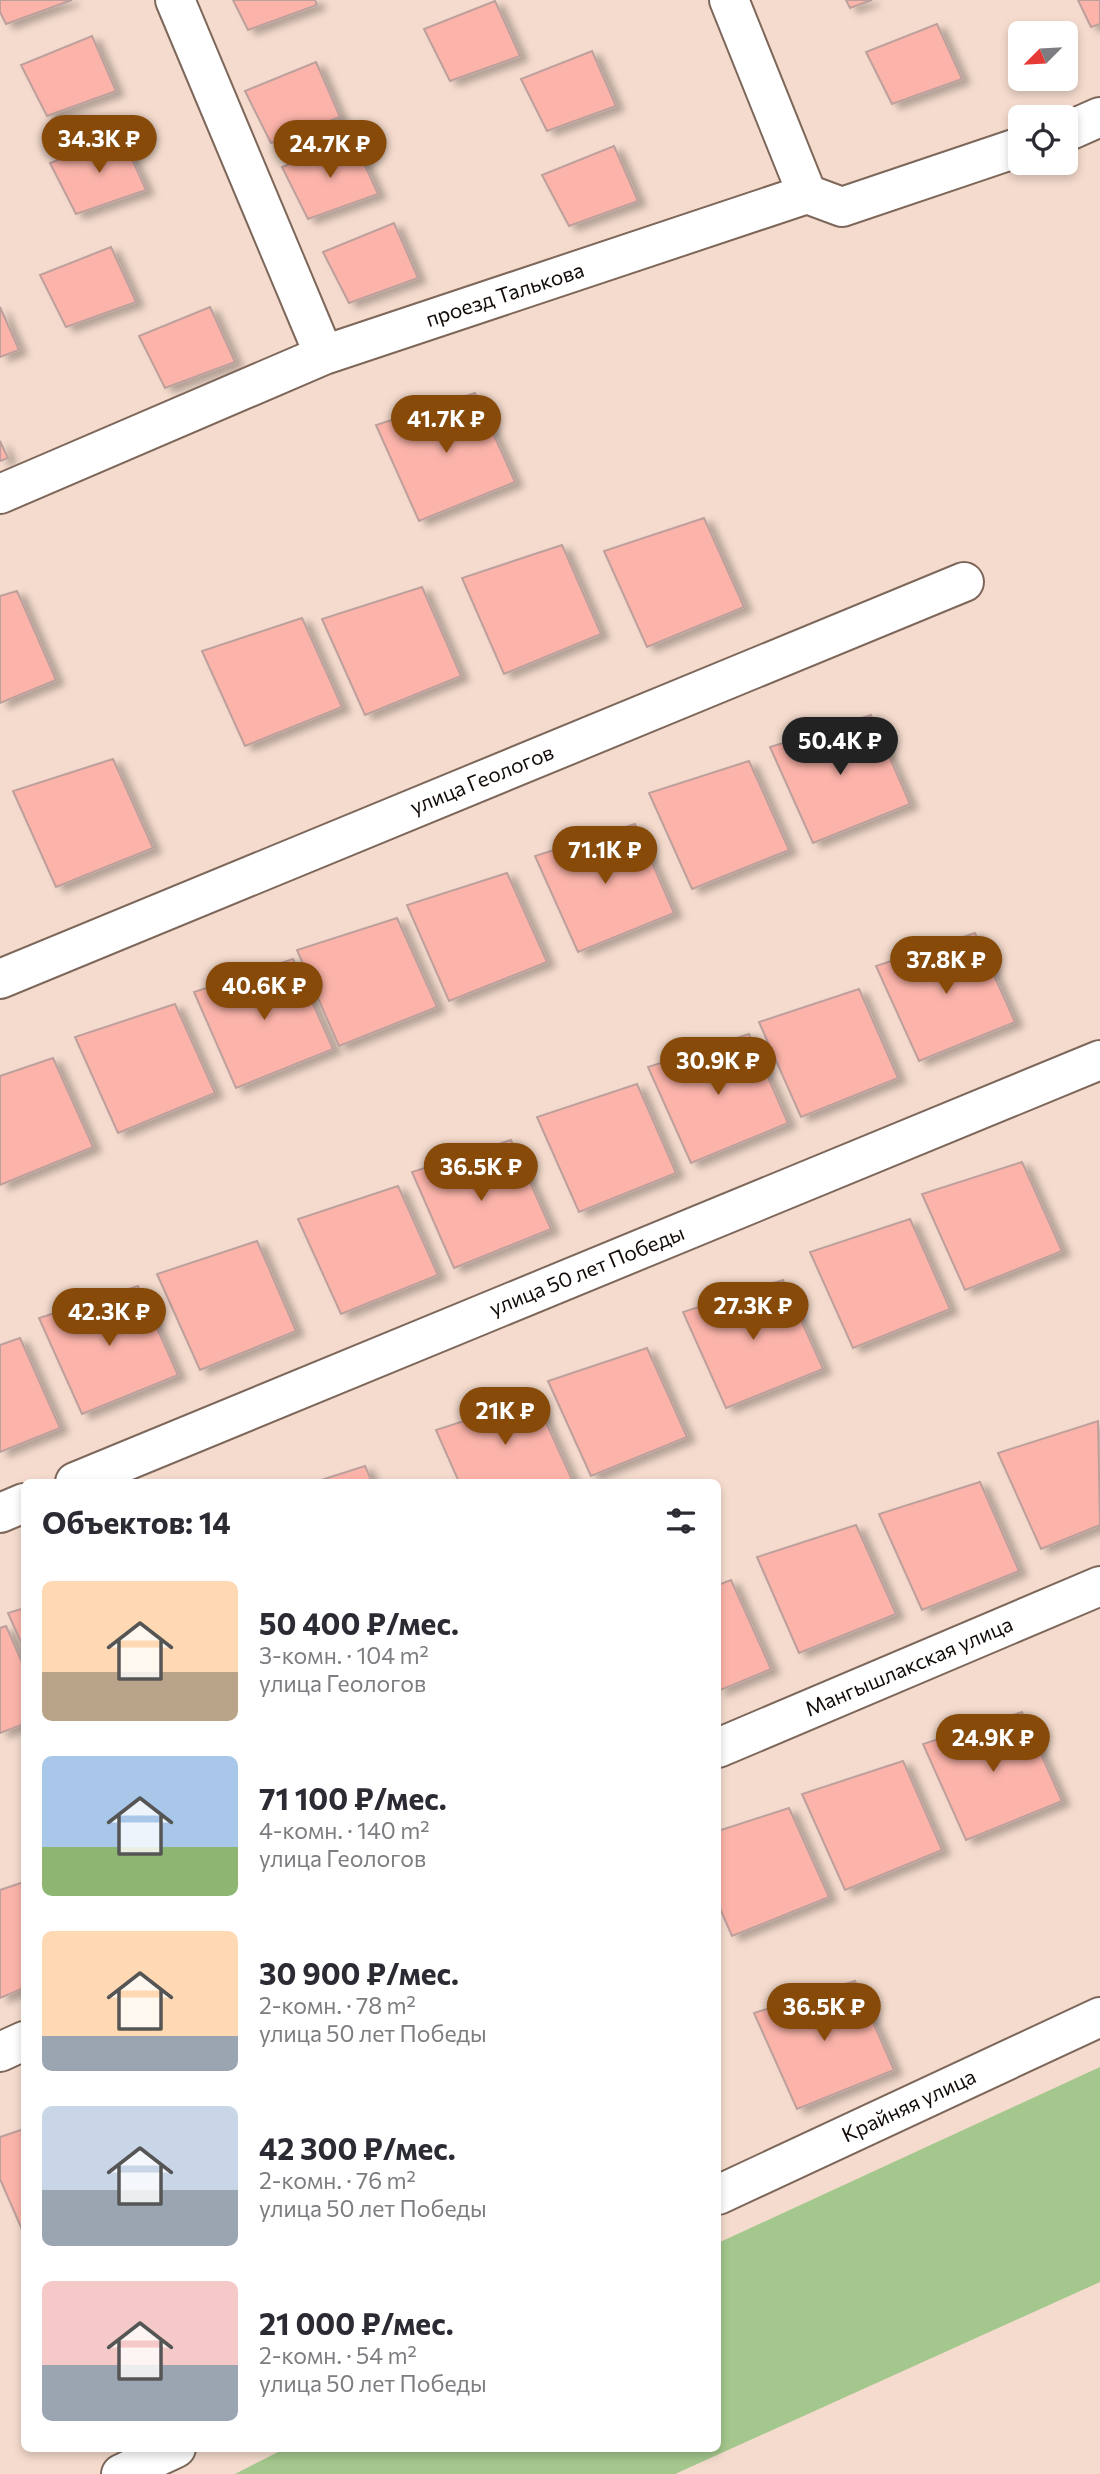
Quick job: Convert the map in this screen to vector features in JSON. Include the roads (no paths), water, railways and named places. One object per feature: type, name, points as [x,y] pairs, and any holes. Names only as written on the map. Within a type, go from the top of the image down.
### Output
[{"type":"street","points":[[175,0],[324,355]]},
{"type":"street","points":[[729,0],[807,194],[842,207],[1008,152]]},
{"type":"street","points":[[1078,127],[1100,117]]},
{"type":"street","name":"проезд Талькова","points":[[0,494],[324,355],[807,194]]},
{"type":"street","name":"улица Геологов","points":[[0,979],[964,582]]},
{"type":"street","name":"улица 50 лет Победы","points":[[82,1479],[1100,1060]]},
{"type":"street","points":[[0,1513],[21,1504]]},
{"type":"street","name":"Мангышлакская улица","points":[[721,1747],[1100,1586]]},
{"type":"street","name":"Крайняя улица","points":[[721,2195],[1100,2017]]},
{"type":"street","points":[[0,2052],[21,2042]]},
{"type":"street","points":[[121,2474],[168,2452]]}]
